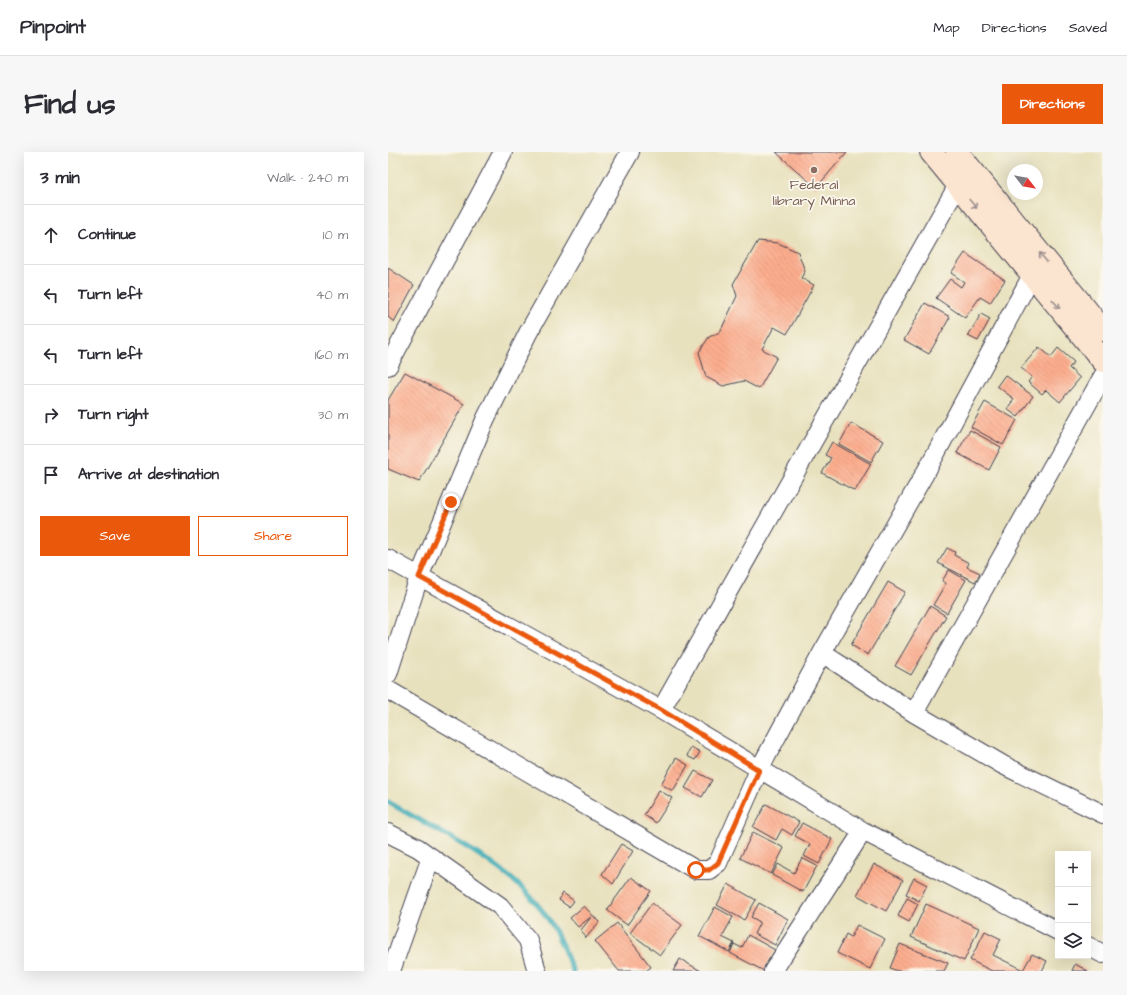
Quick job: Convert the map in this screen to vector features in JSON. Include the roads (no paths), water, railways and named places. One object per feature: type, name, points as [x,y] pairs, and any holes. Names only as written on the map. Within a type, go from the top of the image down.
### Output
[{"type":"main road","points":[[931,152],[1103,361]]},
{"type":"main road","points":[[957,152],[1103,330]]},
{"type":"street","points":[[388,366],[503,152]]},
{"type":"street","points":[[388,674],[419,577],[485,420],[528,333],[630,152]]},
{"type":"street","points":[[661,710],[958,185]]},
{"type":"street","points":[[388,690],[696,870],[709,870],[718,863],[759,770],[822,653],[928,468],[1032,276]]},
{"type":"street","points":[[914,713],[1103,376]]},
{"type":"street","points":[[388,559],[661,710],[863,831],[1055,929]]},
{"type":"street","points":[[822,653],[914,713],[1003,765],[1103,814]]},
{"type":"street","points":[[773,971],[863,831]]},
{"type":"street","points":[[388,833],[430,857],[500,906],[528,940],[537,971]]},
{"type":"street","points":[[391,971],[430,857]]},
{"type":"street","points":[[1091,948],[1103,954]]},
{"type":"waterway","points":[[388,802],[452,838],[495,866],[514,881],[532,898],[550,922],[573,971]]},
{"type":"place","name":"Federal library Minna","points":[[814,170]]}]
